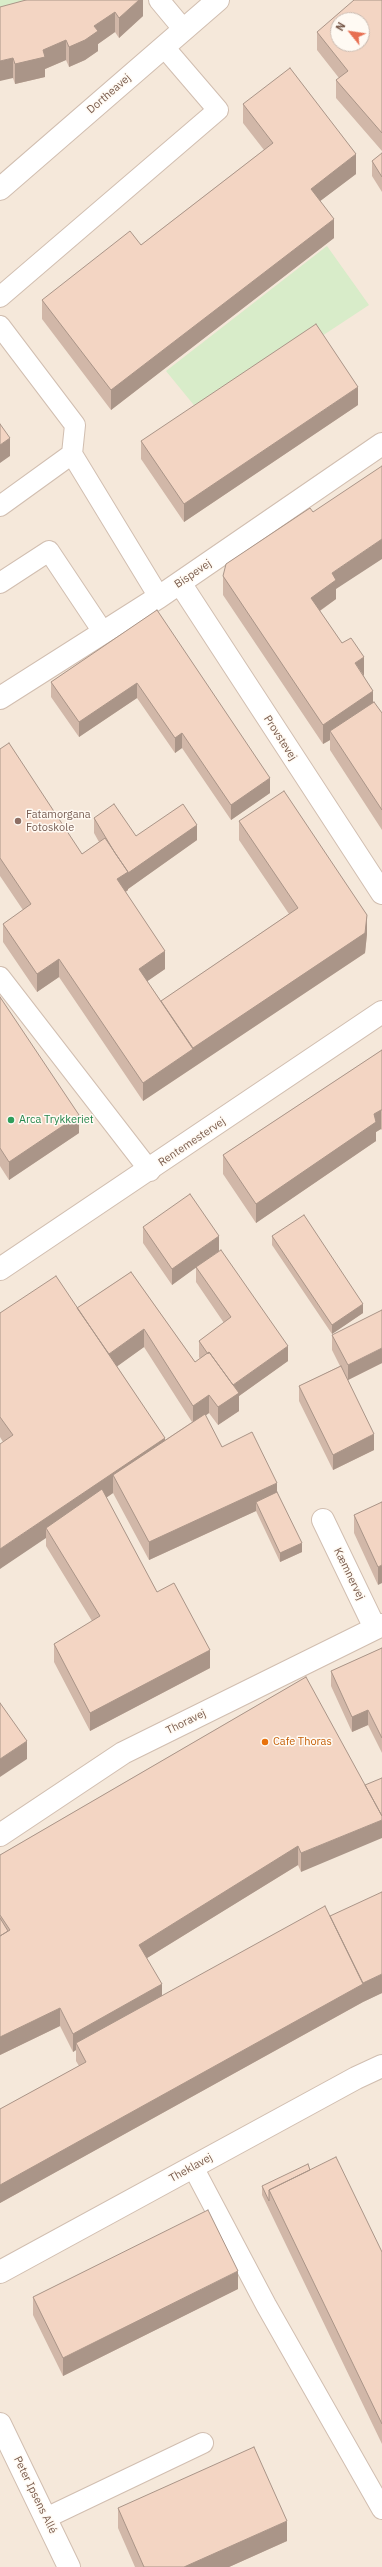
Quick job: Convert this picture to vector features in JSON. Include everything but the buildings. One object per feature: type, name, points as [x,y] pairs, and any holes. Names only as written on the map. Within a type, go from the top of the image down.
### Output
[{"type":"street","name":"Dortheavej","points":[[0,189],[218,0]]},
{"type":"street","name":"Bispevej","points":[[0,698],[159,597],[382,444]]},
{"type":"street","name":"Provstevej","points":[[180,583],[382,893]]},
{"type":"street","name":"Rentemestervej","points":[[0,1269],[150,1171],[382,1012]]},
{"type":"street","name":"Kæmnervej","points":[[323,1520],[378,1627]]},
{"type":"street","name":"Thoravej","points":[[0,1836],[123,1753],[378,1627]]},
{"type":"street","name":"Theklavej","points":[[0,2272],[382,2066]]},
{"type":"street","name":"Peter Ipsens Allé","points":[[0,2424],[69,2567]]},
{"type":"lane","points":[[159,0],[184,30]]},
{"type":"lane","points":[[0,297],[218,110],[164,47]]},
{"type":"lane","points":[[0,326],[75,425],[72,454],[159,597]]},
{"type":"lane","points":[[0,506],[72,454]]},
{"type":"lane","points":[[0,583],[49,551],[103,632]]},
{"type":"lane","points":[[0,977],[150,1171]]},
{"type":"lane","points":[[193,2167],[266,2305],[382,2509]]},
{"type":"lane","points":[[46,2518],[203,2443]]},
{"type":"shaded area","points":[[0,0],[382,0],[382,2567],[0,2567]]},
{"type":"green space","points":[[0,0],[31,0],[0,8]]},
{"type":"green space","points":[[327,246],[369,305],[202,415],[166,371]]},
{"type":"place","name":"Fatamorgana Fotoskole","points":[[18,821]]},
{"type":"place","name":"Arca Trykkeriet","points":[[11,1120]]},
{"type":"place","name":"Cafe Thoras","points":[[265,1742]]}]
